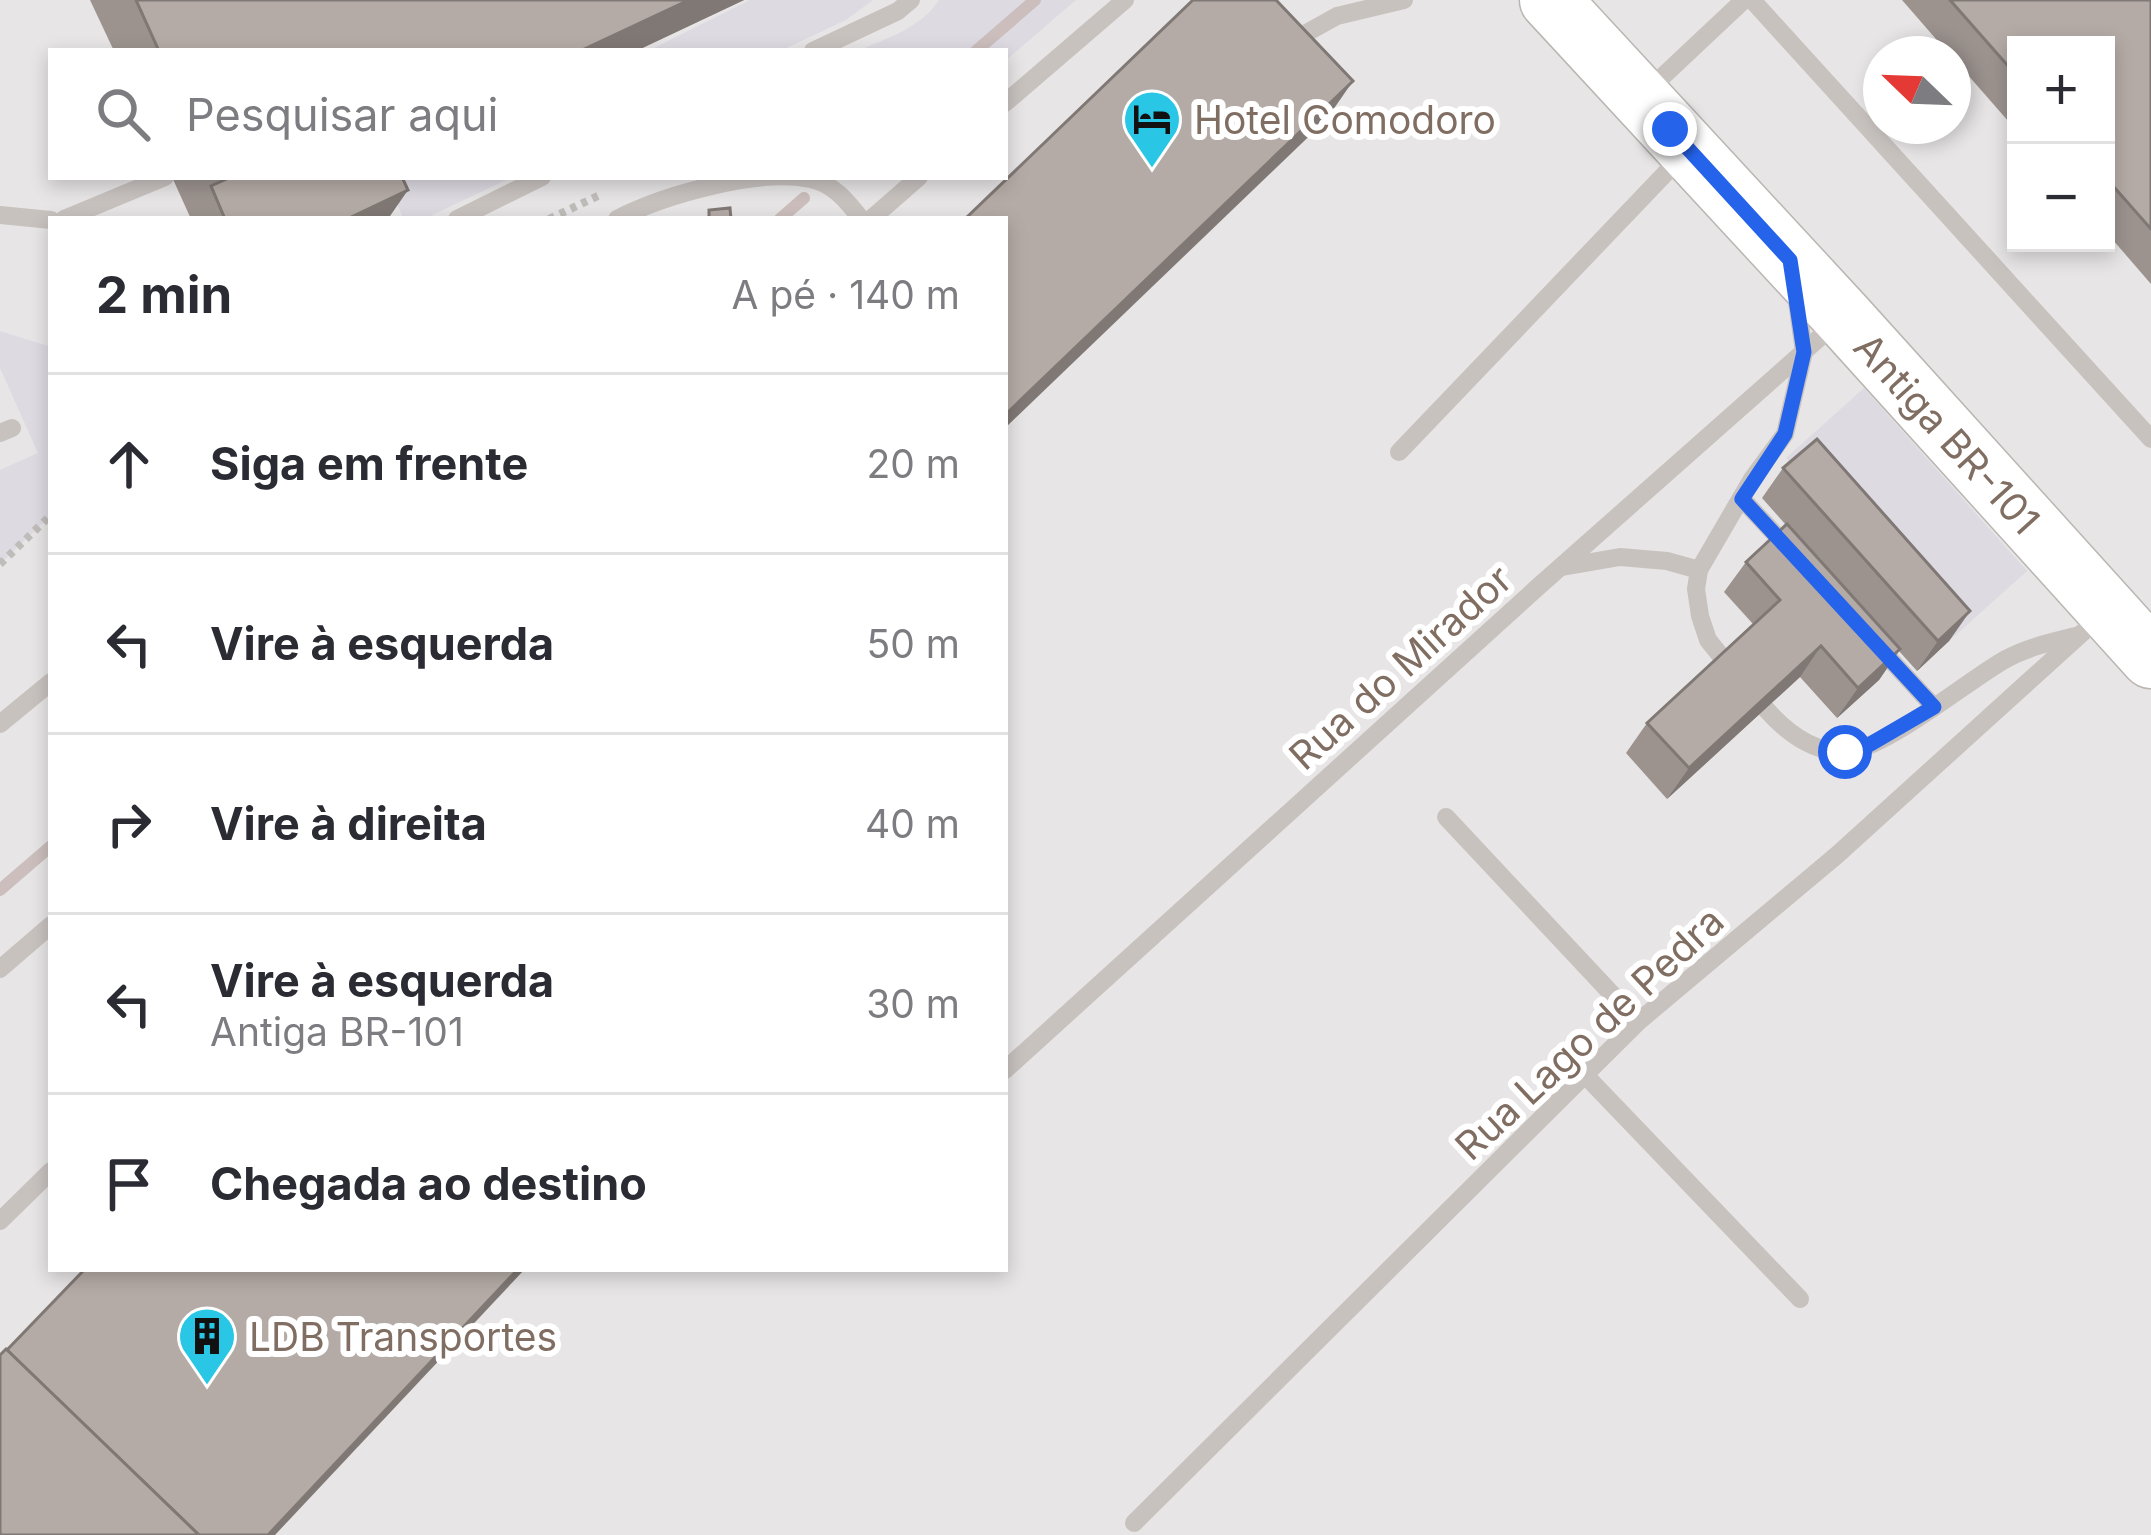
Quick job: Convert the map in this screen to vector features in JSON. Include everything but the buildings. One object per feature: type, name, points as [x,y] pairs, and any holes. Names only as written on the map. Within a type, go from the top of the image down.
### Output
[{"type":"main road","name":"Antiga BR-101","points":[[1550,0],[1790,260],[1824,334],[2092,623],[2151,658]]},
{"type":"lane","points":[[819,48],[898,11],[911,0]]},
{"type":"lane","points":[[1008,100],[1125,0]]},
{"type":"lane","points":[[1334,0],[1294,42],[1337,16],[1404,0]]},
{"type":"lane","points":[[1641,98],[1748,0],[2151,440]]},
{"type":"lane","points":[[1399,452],[1688,149]]},
{"type":"lane","points":[[71,216],[158,180]]},
{"type":"lane","points":[[464,216],[536,180]]},
{"type":"lane","points":[[624,216],[741,180]]},
{"type":"lane","points":[[816,180],[847,200],[859,216]]},
{"type":"lane","points":[[874,216],[916,180]]},
{"type":"lane","points":[[0,215],[48,220]]},
{"type":"lane","points":[[1725,661],[1708,640],[1700,616],[1699,570],[1785,434],[1824,334]]},
{"type":"lane","name":"Rua do Mirador","points":[[1008,1067],[1824,334]]},
{"type":"lane","points":[[1742,499],[1806,568]]},
{"type":"lane","points":[[1561,567],[1620,557],[1667,561],[1699,570]]},
{"type":"lane","points":[[1766,708],[1782,728],[1811,745],[1845,752],[1867,746],[2016,654],[2092,623]]},
{"type":"lane","name":"Rua Lago de Pedra","points":[[1134,1523],[1638,1022],[1837,856],[2092,623]]},
{"type":"lane","points":[[1870,638],[1934,707]]},
{"type":"lane","points":[[0,724],[48,684]]},
{"type":"lane","points":[[1446,817],[1638,1022]]},
{"type":"lane","points":[[0,969],[48,928]]},
{"type":"lane","points":[[1584,1074],[1801,1299]]},
{"type":"lane","points":[[0,1221],[48,1174]]},
{"type":"path","points":[[555,216],[604,193]]},
{"type":"path","points":[[0,564],[48,518]]},
{"type":"shaded area","points":[[0,0],[2151,0],[2151,1535],[0,1535]]},
{"type":"shaded area","points":[[750,0],[873,0],[846,20],[786,48],[654,48]]},
{"type":"shaded area","points":[[939,0],[1076,0],[1008,58],[1008,48],[865,48],[892,37]]},
{"type":"shaded area","points":[[506,180],[430,216],[403,216],[386,181]]},
{"type":"shaded area","points":[[0,331],[48,346],[48,518],[0,564],[0,470],[38,453],[0,368]]},
{"type":"shaded area","points":[[1864,388],[2027,571],[1949,641],[1786,458]]},
{"type":"waterway","points":[[979,48],[1035,0]]},
{"type":"waterway","points":[[783,216],[804,198]]},
{"type":"waterway","points":[[0,890],[48,849]]},
{"type":"place","name":"Hotel Comodoro","points":[[1152,170]]},
{"type":"place","name":"LDB Transportes","points":[[207,1387]]},
{"type":"route","points":[[1670,129],[1790,260],[1804,352],[1785,434],[1742,499],[1934,707],[1867,746],[1845,752]]}]
